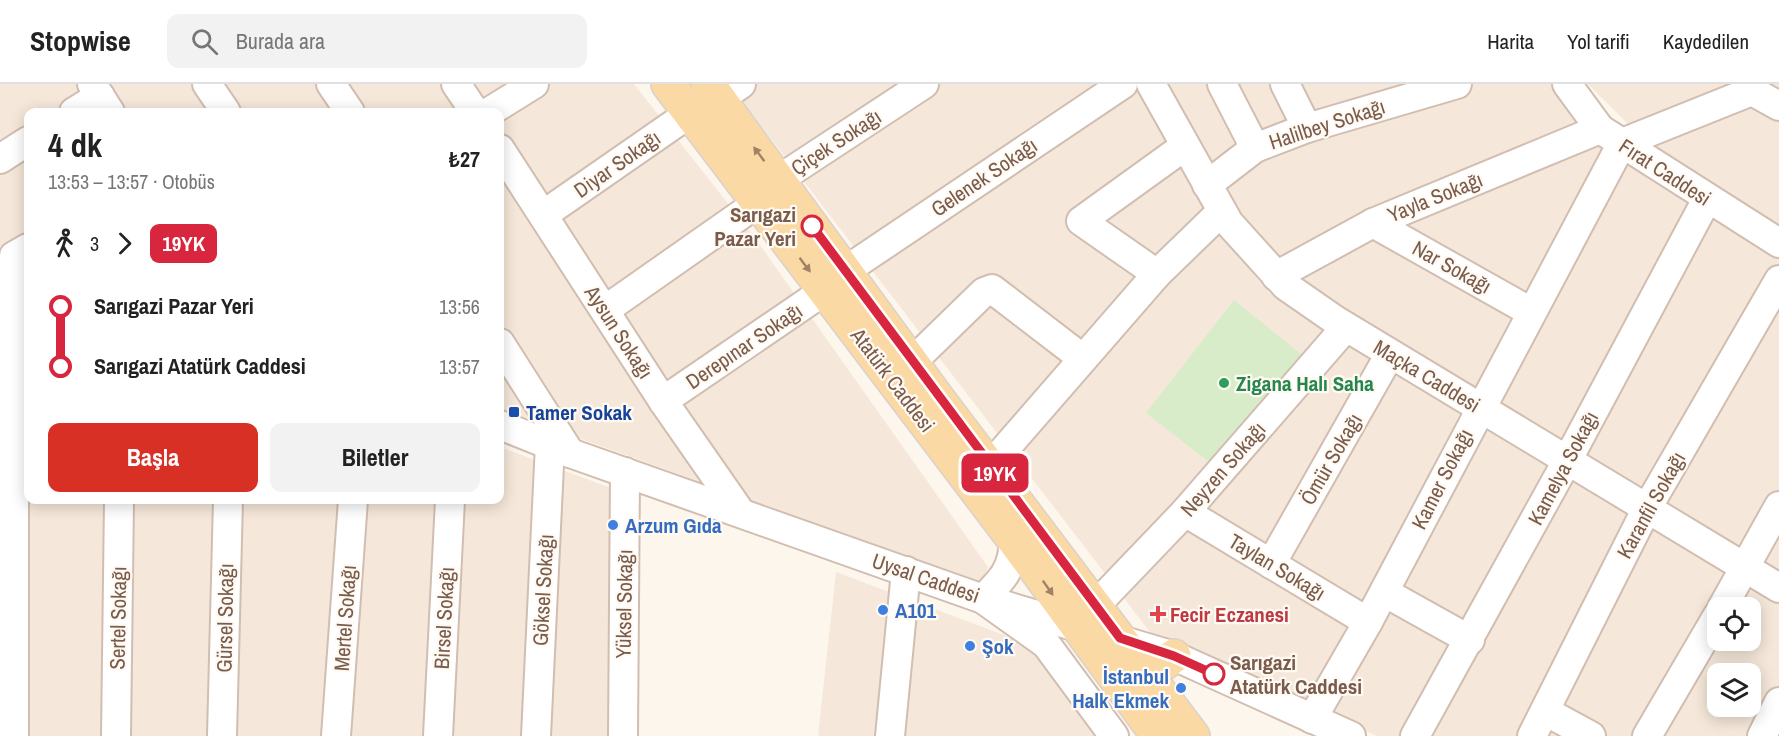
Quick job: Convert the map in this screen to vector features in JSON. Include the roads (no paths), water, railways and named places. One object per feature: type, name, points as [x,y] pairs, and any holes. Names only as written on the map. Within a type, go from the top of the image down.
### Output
[{"type":"main road","name":"Atatürk Caddesi","points":[[668,84],[714,95],[769,191],[835,281],[1014,540],[1085,616],[1120,638],[1193,736]]},
{"type":"main road","name":"Atatürk Caddesi","points":[[835,281],[912,362],[990,466],[1085,616],[1148,723]]},
{"type":"main road","points":[[1148,723],[1143,686],[1148,675],[1174,656]]},
{"type":"street","points":[[207,84],[223,108]]},
{"type":"street","points":[[331,84],[347,108]]},
{"type":"street","points":[[456,84],[472,108]]},
{"type":"street","points":[[495,108],[534,84]]},
{"type":"street","name":"Çiçek Sokağı","points":[[605,310],[769,191],[924,84]]},
{"type":"street","name":"Gelenek Sokağı","points":[[835,281],[1123,84]]},
{"type":"street","name":"Maçka Caddesi","points":[[1151,84],[1222,211],[1245,243],[1286,286],[1390,354],[1779,588]]},
{"type":"street","points":[[1222,84],[1255,148]]},
{"type":"street","points":[[1285,84],[1307,128]]},
{"type":"street","name":"Fırat Caddesi","points":[[1567,84],[1611,136],[1779,243]]},
{"type":"street","name":"Halilbey Sokağı","points":[[1208,185],[1255,148],[1307,128],[1438,87]]},
{"type":"street","points":[[1763,87],[1779,106]]},
{"type":"street","name":"Yayla Sokağı","points":[[1276,276],[1373,223],[1611,136],[1763,87]]},
{"type":"street","name":"Diyar Sokağı","points":[[543,215],[714,95]]},
{"type":"street","points":[[82,108],[101,98]]},
{"type":"street","name":"Kamer Sokağı","points":[[1312,719],[1368,622],[1531,312],[1611,136]]},
{"type":"street","points":[[0,159],[24,144]]},
{"type":"street","points":[[1157,274],[1081,221],[1185,146]]},
{"type":"street","name":"Aysun Sokağı","points":[[504,155],[663,401],[741,513]]},
{"type":"street","name":"Kamelya Sokağı","points":[[1415,736],[1470,640],[1707,199]]},
{"type":"street","points":[[990,466],[1157,274],[1222,211]]},
{"type":"street","name":"Nar Sokağı","points":[[1373,223],[1531,312]]},
{"type":"street","points":[[14,736],[18,255]]},
{"type":"street","name":"Karanfil Sokağı","points":[[1532,736],[1646,510],[1779,280]]},
{"type":"street","name":"Derepınar Sokağı","points":[[663,401],[835,281]]},
{"type":"street","points":[[912,362],[984,292],[992,289],[1082,358]]},
{"type":"street","name":"Neyzen Sokağı","points":[[1085,616],[1185,512],[1346,327]]},
{"type":"street","points":[[504,350],[560,448]]},
{"type":"street","name":"Ömür Sokağı","points":[[1271,564],[1390,354]]},
{"type":"street","name":"Uysal Caddesi","points":[[504,426],[626,472],[983,599],[1085,616]]},
{"type":"street","name":"Göksel Sokağı","points":[[536,736],[560,448]]},
{"type":"street","name":"Yüksel Sokağı","points":[[623,736],[626,472]]},
{"type":"street","name":"Sertel Sokağı","points":[[116,736],[119,504]]},
{"type":"street","name":"Gürsel Sokağı","points":[[222,736],[228,504]]},
{"type":"street","name":"Mertel Sokağı","points":[[336,736],[353,504]]},
{"type":"street","name":"Birsel Sokağı","points":[[438,736],[450,504]]},
{"type":"street","points":[[1728,597],[1779,506]]},
{"type":"street","name":"Taylan Sokağı","points":[[1185,512],[1368,622]]},
{"type":"street","points":[[1014,540],[1014,559],[1000,582],[983,599],[1046,644],[1114,736]]},
{"type":"street","points":[[890,736],[906,571]]},
{"type":"street","points":[[1384,592],[1470,640]]},
{"type":"street","points":[[1647,736],[1707,634]]},
{"type":"street","points":[[1120,638],[1174,656],[1351,736]]},
{"type":"street","points":[[1762,736],[1779,702]]},
{"type":"street","points":[[1545,711],[1591,736]]},
{"type":"place","name":"Sarıgazi Pazar Yeri","points":[[812,226]]},
{"type":"place","name":"Zigana Halı Saha","points":[[1224,383]]},
{"type":"place","name":"Tamer Sokak","points":[[514,412]]},
{"type":"place","name":"Arzum Gıda","points":[[613,525]]},
{"type":"place","name":"A101","points":[[883,610]]},
{"type":"place","name":"Fecir Eczanesi","points":[[1158,614]]},
{"type":"place","name":"Şok","points":[[970,646]]},
{"type":"place","name":"Sarıgazi Atatürk Caddesi","points":[[1214,674]]},
{"type":"place","name":"İstanbul Halk Ekmek","points":[[1181,688]]}]
